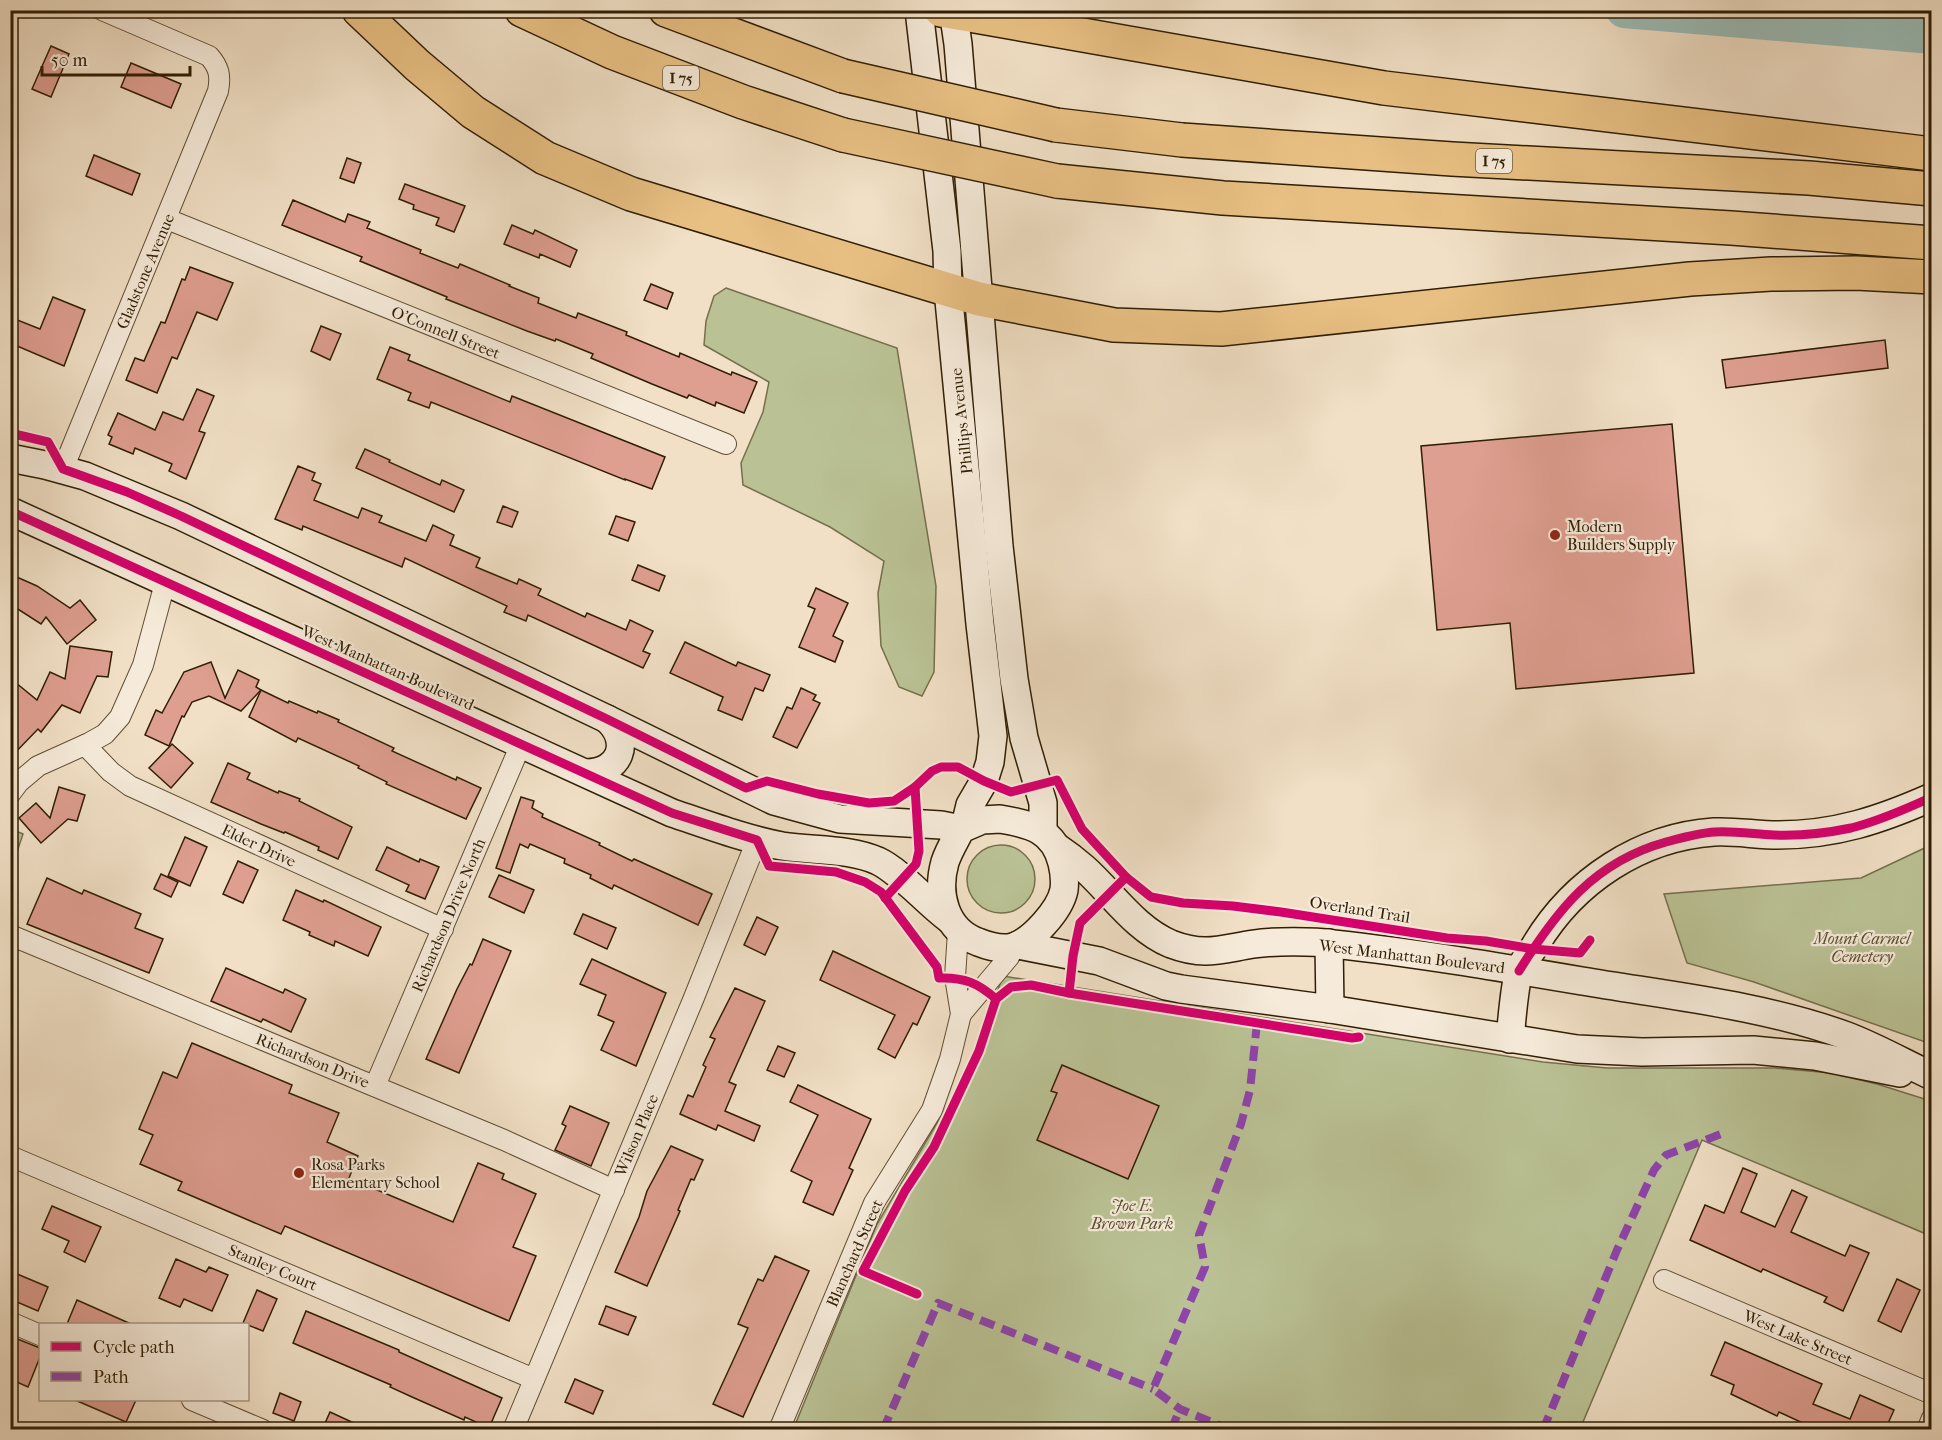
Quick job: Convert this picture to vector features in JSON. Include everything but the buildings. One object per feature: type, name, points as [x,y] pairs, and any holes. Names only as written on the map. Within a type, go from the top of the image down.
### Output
[{"type":"highway","points":[[359,10],[417,65],[473,112],[545,158],[631,194],[963,295],[1114,325],[1221,329],[1690,279],[1771,274],[1856,273],[1932,277]]},
{"type":"highway","name":"I 75","points":[[522,10],[623,56],[742,102],[843,135],[1057,181],[1223,198],[1731,228],[1932,243]]},
{"type":"highway","name":"I 75","points":[[666,10],[843,76],[1056,125],[1194,141],[1452,159],[1809,178],[1932,189]]},
{"type":"highway","points":[[951,20],[1384,88],[1932,154]]},
{"type":"main road","name":"Phillips Avenue","points":[[919,10],[947,251],[963,295],[980,624],[993,736],[990,762],[984,781],[970,805],[963,827]]},
{"type":"main road","points":[[951,20],[963,295],[999,546],[1012,668],[1024,738],[1051,840],[1064,869],[1064,890],[1057,908],[1023,943],[1015,946],[985,945],[970,940],[953,926],[944,900],[944,871],[945,862],[963,827]]},
{"type":"main road","points":[[10,458],[63,469],[127,492],[181,516],[774,801],[840,819],[963,827],[982,820],[1000,819],[1022,822],[1051,840]]},
{"type":"main road","name":"West Manhattan Boulevard","points":[[10,511],[672,813],[757,840],[784,846],[851,854],[878,861],[903,880],[953,926]]},
{"type":"main road","points":[[586,773],[606,769],[614,763],[619,754],[621,744],[619,734],[615,726],[607,719]]},
{"type":"main road","points":[[1510,1039],[1520,971],[1547,928],[1569,901],[1607,868],[1632,854],[1685,837],[1714,832],[1777,835],[1851,828],[1932,797]]},
{"type":"main road","name":"West Manhattan Boulevard","points":[[1051,840],[1084,868],[1151,933],[1171,944],[1193,950],[1218,952],[1255,944],[1329,943],[1401,952],[1680,996],[1784,1017],[1848,1037],[1932,1078]]},
{"type":"main road","points":[[1329,943],[1330,1009]]},
{"type":"main road","name":"West Manhattan Boulevard","points":[[1015,946],[1099,962],[1166,986],[1330,1009],[1510,1039],[1607,1052],[1735,1050],[1786,1052],[1932,1078]]},
{"type":"street","name":"Gladstone Avenue","points":[[63,469],[218,92],[219,72],[216,63],[201,51],[102,10]]},
{"type":"street","name":"O'Connell Street","points":[[167,219],[726,444]]},
{"type":"street","points":[[10,794],[27,774],[38,766],[85,746],[105,734],[120,717],[143,664],[165,583]]},
{"type":"street","name":"Richardson Drive North","points":[[375,1086],[521,744]]},
{"type":"street","name":"Elder Drive","points":[[85,746],[111,772],[130,786],[443,929]]},
{"type":"street","name":"Wilson Place","points":[[513,1430],[757,840]]},
{"type":"street","points":[[953,926],[955,977],[961,1014]]},
{"type":"street","name":"Richardson Drive","points":[[10,935],[504,1140],[614,1190]]},
{"type":"street","points":[[961,1014],[1009,957],[1015,946]]},
{"type":"street","name":"Blanchard Street","points":[[779,1430],[874,1203],[932,1110],[950,1059],[961,1014]]},
{"type":"street","name":"Stanley Court","points":[[10,1156],[534,1379]]},
{"type":"street","name":"West Lake Street","points":[[1664,1280],[1932,1394]]},
{"type":"street","points":[[10,1322],[39,1335]]},
{"type":"street","points":[[194,1401],[263,1430]]},
{"type":"street","points":[[1927,1430],[1932,1418]]},
{"type":"green space","points":[[726,288],[897,348],[936,586],[934,672],[922,696],[899,687],[881,646],[878,593],[884,561],[830,527],[743,485],[741,463],[763,412],[769,382],[704,345],[706,321],[714,296]]},
{"type":"green space","points":[[11,829],[23,834],[11,870]]},
{"type":"green space","points":[[1001,845],[1014,848],[1025,855],[1032,866],[1035,879],[1032,892],[1025,903],[1014,910],[1001,913],[988,910],[977,903],[970,892],[967,879],[970,866],[977,855],[988,848]]},
{"type":"green space","name":"Mount Carmel Cemetery","points":[[1931,845],[1931,1044],[1754,982],[1687,963],[1664,894],[1861,878]]},
{"type":"green space","name":"Joe E. Brown Park","points":[[1003,976],[1543,1062],[1607,1068],[1775,1068],[1831,1073],[1877,1084],[1931,1101],[1931,1236],[1702,1140],[1580,1429],[793,1430],[877,1224],[962,1081]]},
{"type":"waterway","points":[[1624,10],[1932,36]]},
{"type":"marked path","points":[[1231,1430],[1180,1409],[1153,1389],[1205,1267],[1199,1235],[1241,1124],[1250,1090],[1257,1023]]},
{"type":"marked path","points":[[1543,1430],[1617,1250],[1654,1170],[1666,1155],[1721,1134]]},
{"type":"marked path","points":[[883,1430],[938,1303],[1153,1389]]},
{"type":"marked path","points":[[1171,1430],[1180,1409]]},
{"type":"cycle path","name":"Overland Trail","points":[[10,433],[48,442],[63,469],[127,492],[181,516],[607,719],[746,788],[767,781],[818,794],[869,803],[894,801],[915,787],[932,771],[941,767],[958,767],[1011,792],[1057,780],[1082,829],[1126,877],[1151,897],[1183,903],[1281,912],[1533,949],[1580,953],[1590,940]]},
{"type":"cycle path","points":[[10,511],[672,813],[757,840],[769,866],[836,872],[865,882],[881,892],[937,967],[939,978],[970,982],[996,999],[1011,987],[1031,985],[1352,1038],[1359,1037]]},
{"type":"cycle path","points":[[885,898],[916,864],[919,851],[915,787]]},
{"type":"cycle path","points":[[1519,971],[1548,928],[1580,891],[1618,862],[1641,851],[1672,840],[1709,833],[1793,835],[1842,830],[1882,818],[1932,797]]},
{"type":"cycle path","points":[[1069,993],[1080,923],[1126,877]]},
{"type":"cycle path","points":[[917,1294],[863,1271],[905,1191],[934,1147],[979,1051],[996,999]]},
{"type":"place","name":"Modern Builders Supply","points":[[1555,535]]},
{"type":"place","name":"Rosa Parks Elementary School","points":[[299,1173]]}]
